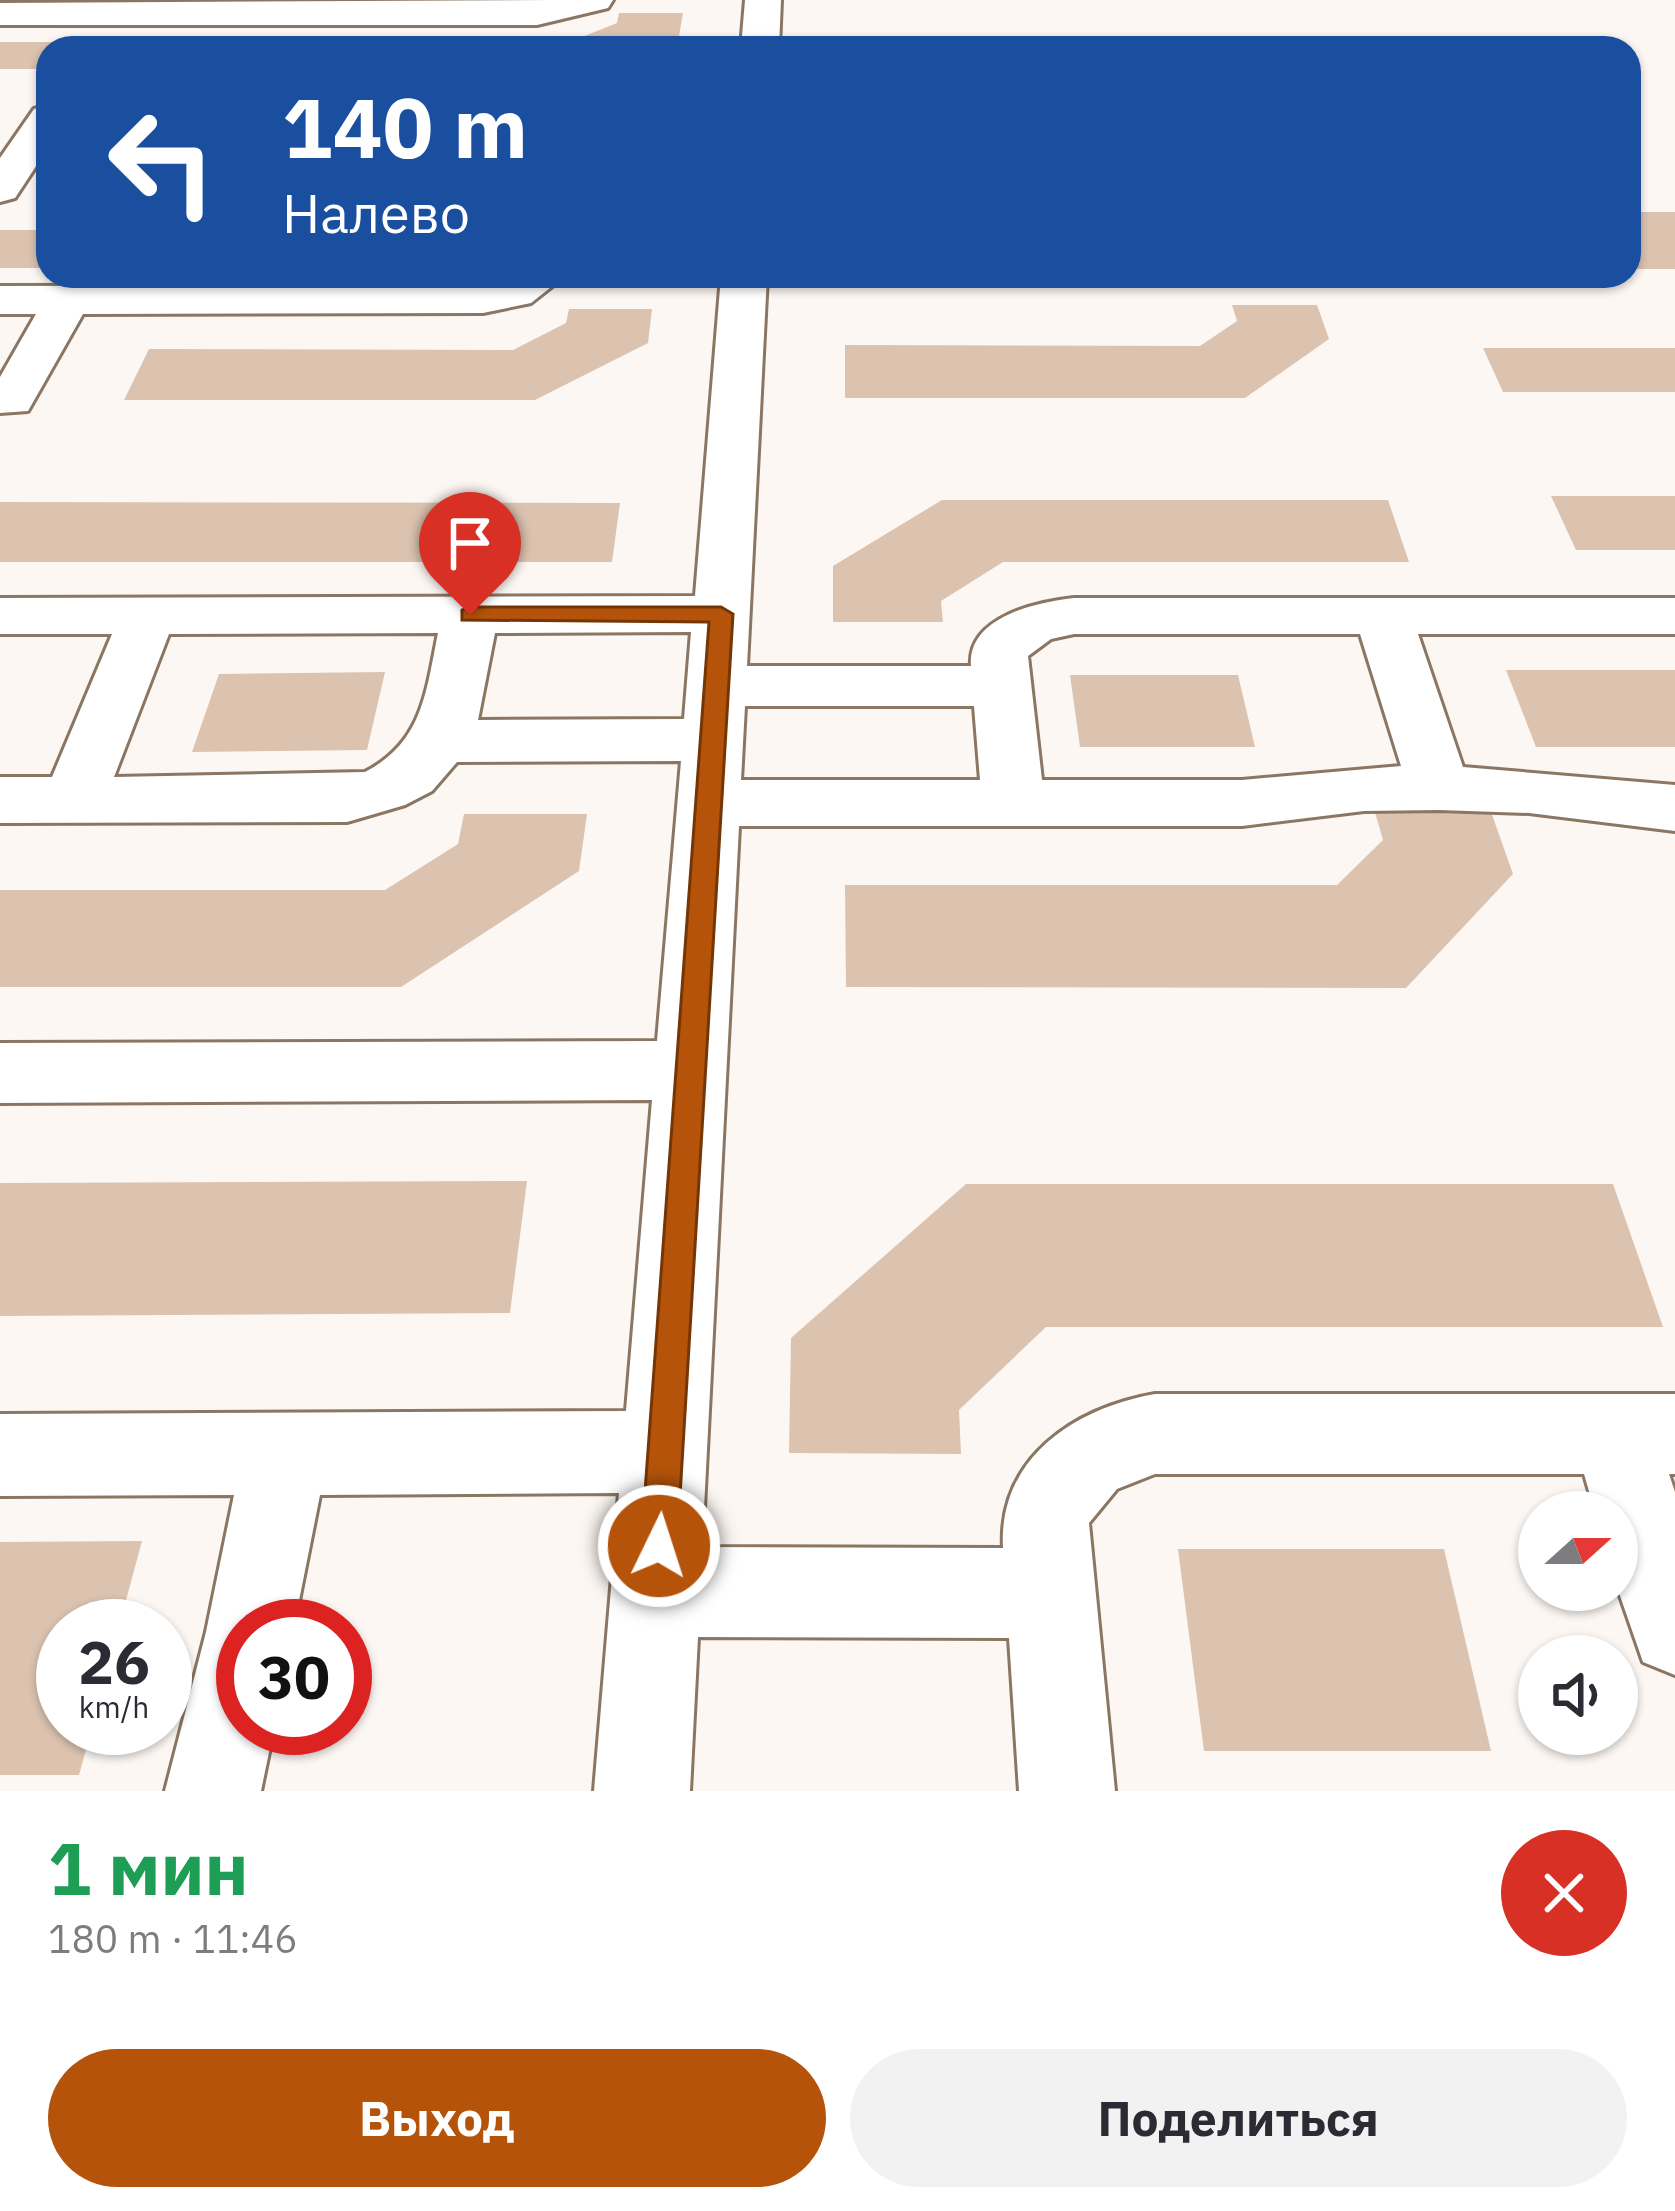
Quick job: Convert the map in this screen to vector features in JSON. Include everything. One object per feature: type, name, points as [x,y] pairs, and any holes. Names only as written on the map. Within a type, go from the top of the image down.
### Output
[{"type":"street","points":[[0,14],[253,14],[391,7],[537,14],[595,0]]},
{"type":"street","points":[[761,36],[763,0]]},
{"type":"street","points":[[241,36],[253,14]]},
{"type":"street","points":[[0,189],[36,106]]},
{"type":"street","points":[[0,200],[36,200]]},
{"type":"street","points":[[0,300],[279,288],[483,299],[522,288]]},
{"type":"street","points":[[642,1791],[743,288]]},
{"type":"street","points":[[11,400],[67,300]]},
{"type":"street","points":[[0,616],[721,614]]},
{"type":"street","points":[[0,800],[347,799],[399,785],[423,769],[444,741],[470,615]]},
{"type":"street","points":[[74,800],[148,616]]},
{"type":"street","points":[[1383,616],[1438,788]]},
{"type":"street","points":[[1013,802],[999,654],[1007,641],[1054,618],[1675,616]]},
{"type":"street","points":[[712,743],[1002,686]]},
{"type":"street","points":[[444,741],[712,743],[1013,802],[1268,802],[1364,789],[1438,788],[1529,791],[1675,808]]},
{"type":"street","points":[[0,1073],[691,1070]]},
{"type":"street","points":[[1067,1791],[1045,1520],[1057,1490],[1077,1466],[1126,1438],[1645,1434],[1675,1630]]},
{"type":"street","points":[[0,1455],[665,1452]]},
{"type":"street","points":[[255,1599],[286,1453]]},
{"type":"street","points":[[656,1592],[1051,1593]]},
{"type":"street","points":[[213,1791],[221,1755]]},
{"type":"building","points":[[619,13],[683,13],[679,36],[584,36],[617,23]]},
{"type":"building","points":[[0,42],[36,42],[36,69],[0,69]]},
{"type":"building","points":[[1641,212],[1675,212],[1675,269],[1641,269]]},
{"type":"building","points":[[0,230],[36,230],[36,268],[0,268]]},
{"type":"building","points":[[1232,305],[1317,305],[1329,339],[1245,398],[845,398],[845,345],[1200,346],[1237,321]]},
{"type":"building","points":[[569,309],[652,309],[648,343],[535,400],[124,400],[149,349],[513,350],[566,323]]},
{"type":"building","points":[[1483,348],[1675,348],[1675,392],[1503,392]]},
{"type":"building","points":[[1551,496],[1675,496],[1675,550],[1576,550]]},
{"type":"building","points":[[942,500],[1388,500],[1409,562],[1003,562],[941,601],[943,622],[833,622],[833,566]]},
{"type":"building","points":[[0,502],[620,503],[612,562],[0,562]]},
{"type":"building","points":[[1506,670],[1675,670],[1675,747],[1536,747]]},
{"type":"building","points":[[385,672],[367,750],[192,752],[219,674]]},
{"type":"building","points":[[1070,675],[1238,675],[1255,747],[1080,747]]},
{"type":"building","points":[[1374,809],[1490,809],[1513,874],[1406,988],[846,987],[845,885],[1337,885],[1383,840]]},
{"type":"building","points":[[464,814],[587,814],[579,871],[401,987],[0,987],[0,890],[385,890],[458,844]]},
{"type":"building","points":[[527,1181],[510,1313],[0,1316],[0,1183]]},
{"type":"building","points":[[966,1184],[1613,1184],[1663,1327],[1046,1327],[959,1410],[961,1454],[789,1453],[791,1338]]},
{"type":"building","points":[[142,1541],[126,1599],[36,1599],[36,1755],[85,1755],[79,1775],[0,1775],[0,1542]]},
{"type":"building","points":[[1178,1549],[1444,1549],[1491,1751],[1204,1751]]},
{"type":"route","points":[[470,615],[721,614],[659,1546]]}]
